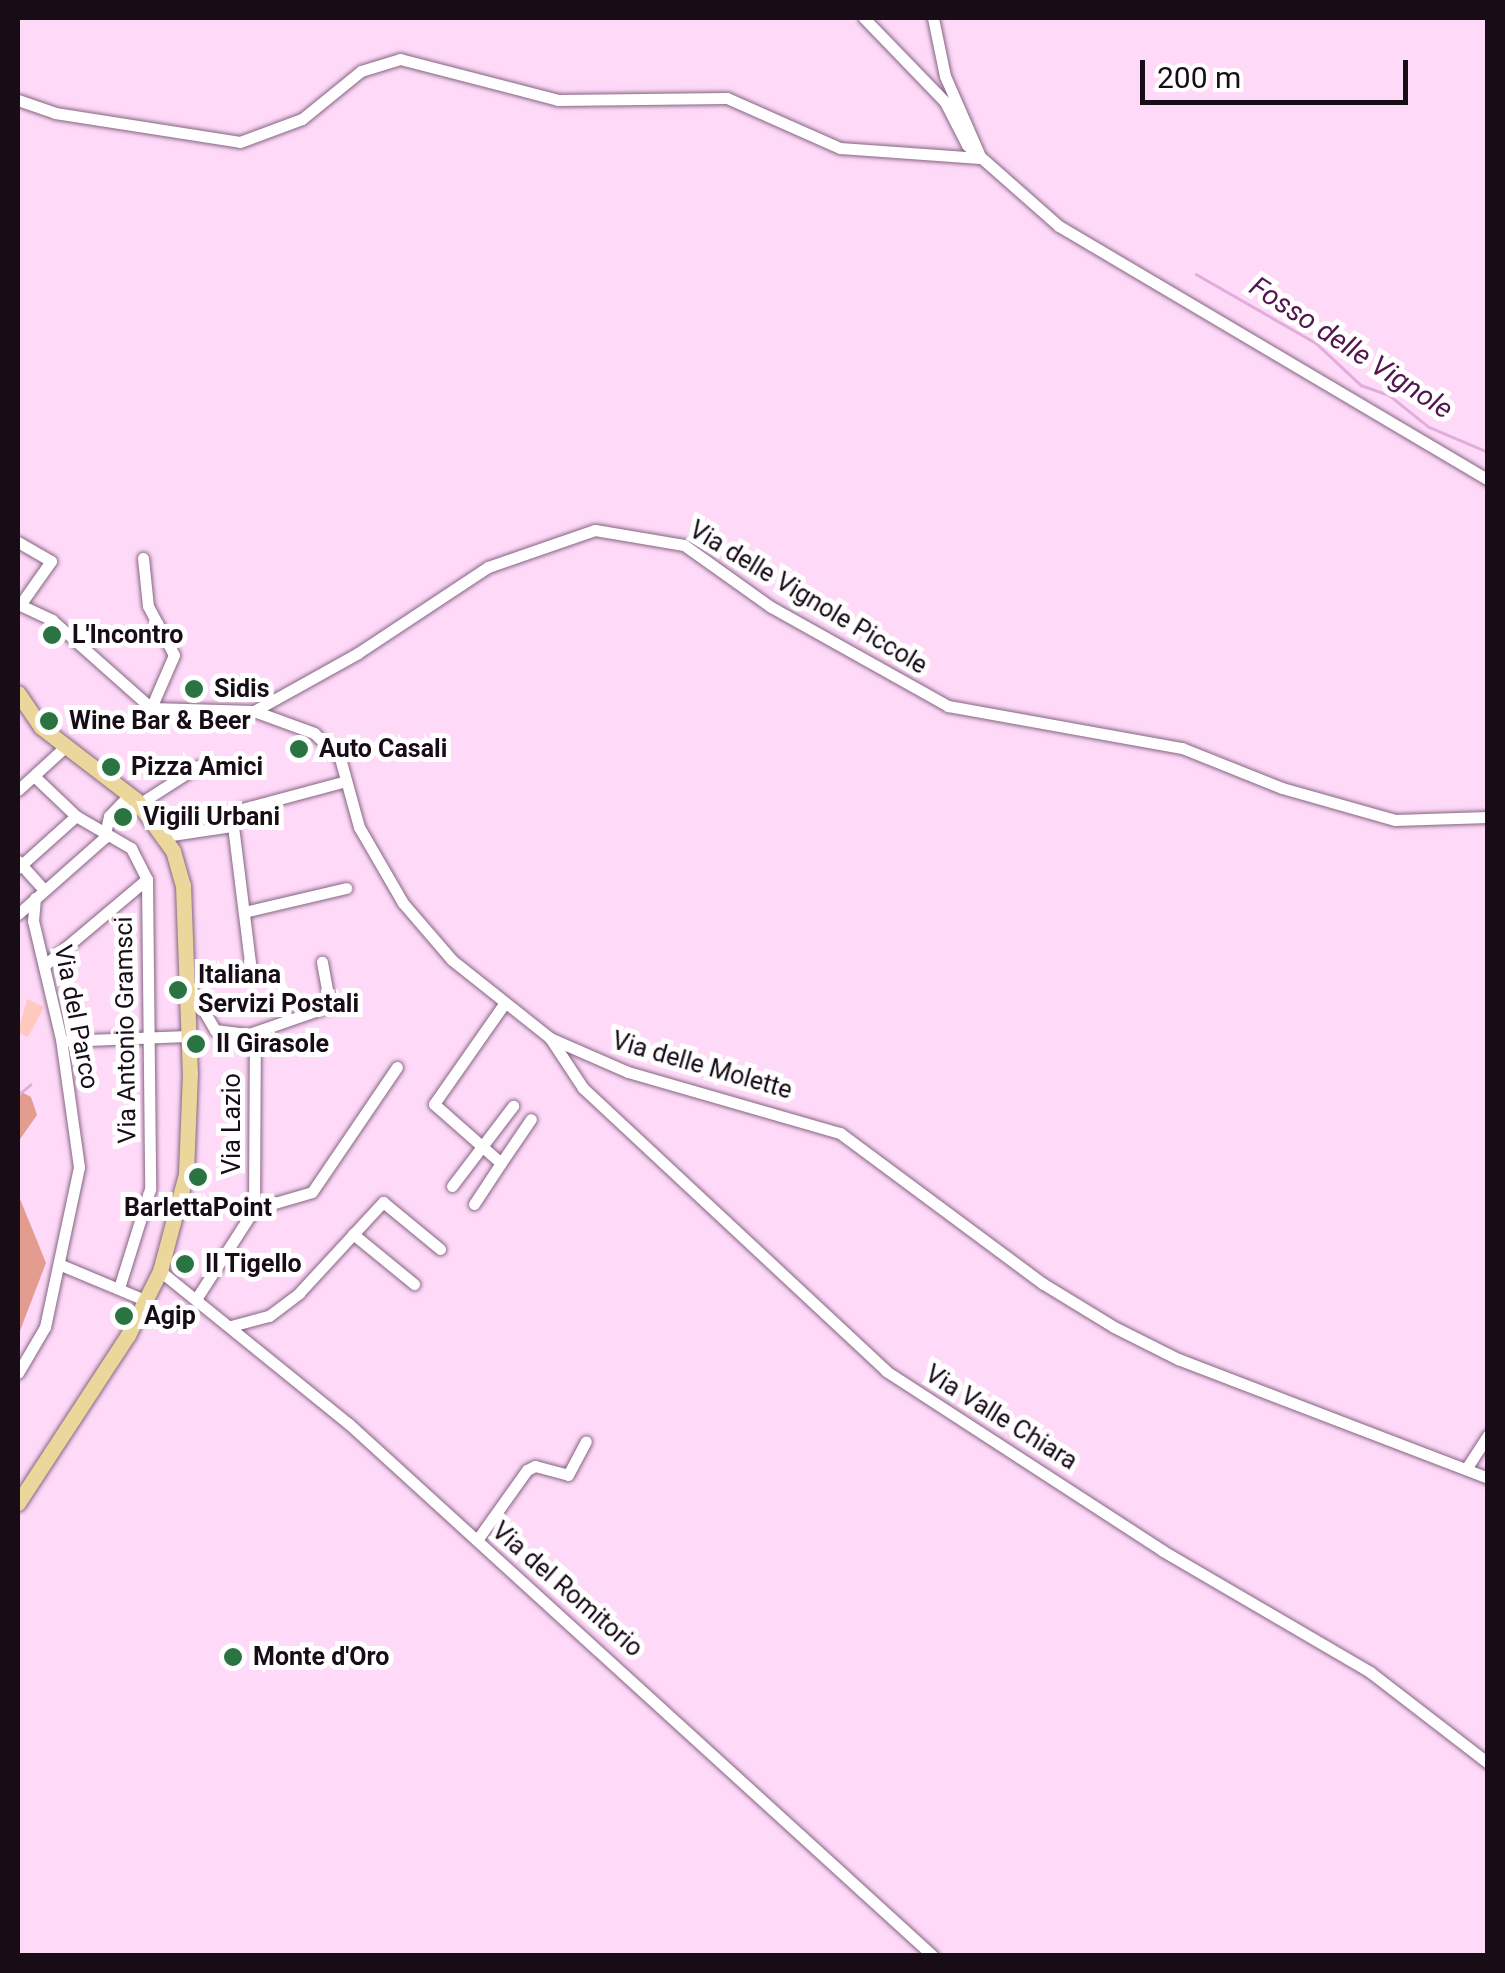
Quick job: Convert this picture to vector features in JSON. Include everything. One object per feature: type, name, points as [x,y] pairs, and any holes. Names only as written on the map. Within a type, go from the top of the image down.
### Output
[{"type":"main road","points":[[18,693],[22,716],[134,799],[165,836],[183,886],[188,1036],[186,1174],[160,1271],[147,1301],[18,1503]]},
{"type":"street","points":[[864,18],[945,102],[953,128],[980,158],[1106,257],[1488,480]]},
{"type":"street","points":[[934,18],[945,76],[980,158]]},
{"type":"street","points":[[18,100],[55,113],[236,142],[307,116],[361,71],[400,59],[558,100],[730,98],[840,148],[980,158]]},
{"type":"street","name":"Via delle Vignole Piccole","points":[[254,710],[358,653],[492,565],[595,530],[684,545],[770,607],[948,706],[1182,748],[1282,788],[1395,820],[1488,818]]},
{"type":"street","points":[[18,542],[51,561],[19,604],[64,630],[151,708],[174,655],[148,606],[142,558]]},
{"type":"street","name":"Via delle Molette","points":[[151,708],[254,710],[310,730],[338,754],[364,839],[403,903],[452,960],[550,1038],[628,1072],[828,1128],[1114,1327],[1178,1359],[1488,1478]]},
{"type":"street","points":[[18,790],[66,746]]},
{"type":"street","points":[[18,914],[104,838],[106,828],[134,799],[198,766]]},
{"type":"street","points":[[34,776],[76,816],[106,828],[131,848],[147,878],[46,964]]},
{"type":"street","points":[[238,810],[346,781]]},
{"type":"street","points":[[40,894],[19,864],[76,816]]},
{"type":"street","points":[[165,836],[233,826],[250,964]]},
{"type":"street","name":"Via Antonio Gramsci","points":[[120,1285],[150,1189],[147,878]]},
{"type":"street","points":[[244,912],[346,888]]},
{"type":"street","name":"Via del Parco","points":[[18,1373],[45,1328],[62,1265],[79,1167],[62,1042],[34,921],[40,894]]},
{"type":"street","points":[[249,1034],[330,1006],[322,962]]},
{"type":"street","name":"Via Lazio","points":[[184,978],[215,1030],[249,1034],[255,1042],[254,1208],[198,1296]]},
{"type":"street","points":[[502,1163],[434,1102],[504,1004]]},
{"type":"street","points":[[62,1042],[188,1036]]},
{"type":"street","name":"Via Valle Chiara","points":[[550,1038],[583,1088],[886,1371],[1163,1551],[1370,1672],[1488,1763]]},
{"type":"street","points":[[254,1208],[312,1192],[397,1067]]},
{"type":"street","points":[[452,1186],[513,1106]]},
{"type":"street","points":[[474,1204],[531,1119]]},
{"type":"street","points":[[231,1326],[269,1316],[383,1202],[440,1249]]},
{"type":"street","points":[[353,1234],[414,1284]]},
{"type":"street","points":[[62,1265],[120,1285],[147,1301]]},
{"type":"street","name":"Via del Romitorio","points":[[160,1271],[198,1296],[477,1540],[933,1956]]},
{"type":"street","points":[[1466,1470],[1488,1435]]},
{"type":"street","points":[[477,1540],[527,1470],[535,1466],[568,1476],[586,1441]]},
{"type":"shaded area","points":[[27,999],[44,1007],[28,1037],[18,1032]]},
{"type":"shaded area","points":[[18,1090],[31,1097],[37,1115],[18,1142]]},
{"type":"shaded area","points":[[18,1194],[46,1263],[18,1336]]},
{"type":"waterway","name":"Fosso delle Vignole","points":[[1196,274],[1316,343],[1361,385],[1389,395],[1429,427],[1488,452]]},
{"type":"waterway","points":[[18,1095],[30,1085]]},
{"type":"place","name":"L'Incontro","points":[[52,635]]},
{"type":"place","name":"Sidis","points":[[194,689]]},
{"type":"place","name":"Wine Bar & Beer","points":[[49,721]]},
{"type":"place","name":"Auto Casali","points":[[299,749]]},
{"type":"place","name":"Pizza Amici","points":[[111,767]]},
{"type":"place","name":"Vigili Urbani","points":[[123,817]]},
{"type":"place","name":"Italiana Servizi Postali","points":[[178,990]]},
{"type":"place","name":"Il Girasole","points":[[196,1044]]},
{"type":"place","name":"BarlettaPoint","points":[[198,1177]]},
{"type":"place","name":"Il Tigello","points":[[185,1264]]},
{"type":"place","name":"Agip","points":[[124,1316]]},
{"type":"place","name":"Monte d'Oro","points":[[233,1657]]}]
